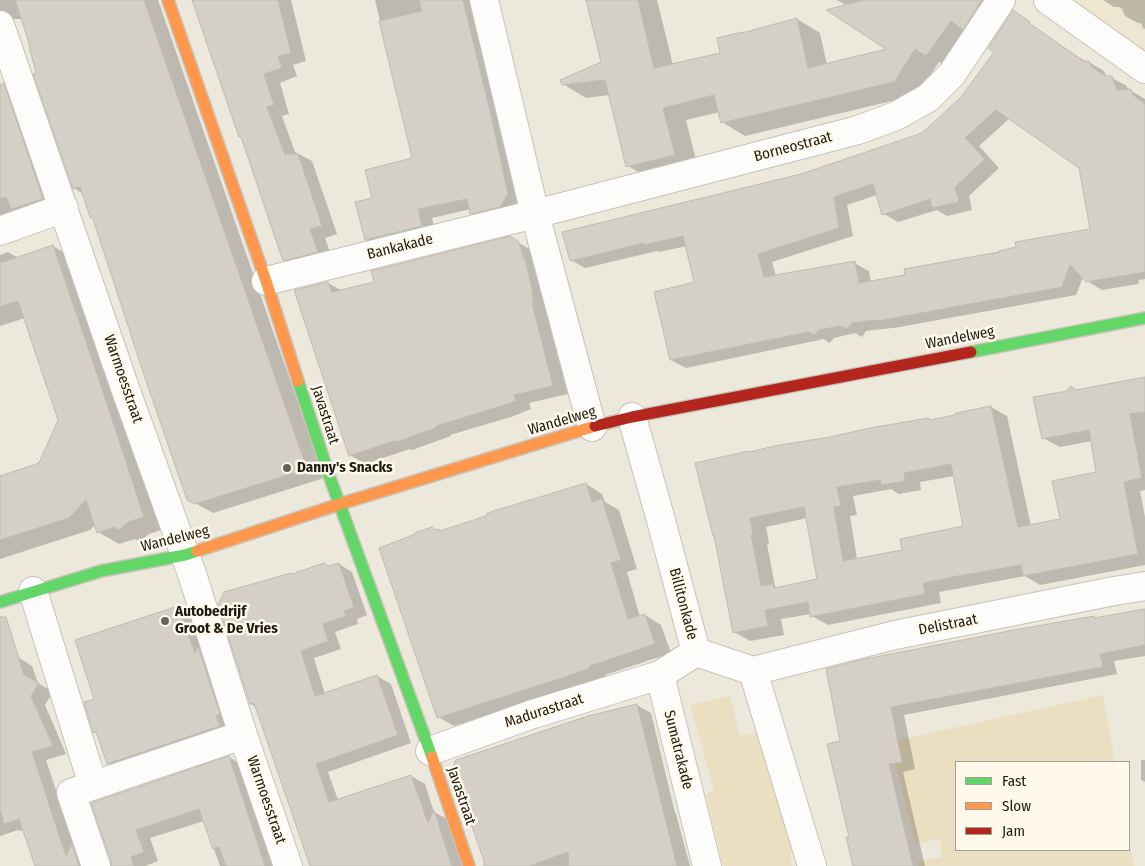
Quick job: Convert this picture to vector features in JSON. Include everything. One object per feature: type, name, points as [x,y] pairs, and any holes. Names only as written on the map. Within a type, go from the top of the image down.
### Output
[{"type":"main road","name":"Javastraat","points":[[168,0],[266,281],[331,481],[430,751],[469,866]]},
{"type":"main road","name":"Wandelweg","points":[[0,602],[101,571],[185,555],[340,504],[592,427],[750,394],[1145,318]]},
{"type":"street","points":[[484,0],[535,214],[592,427]]},
{"type":"street","name":"Borneostraat","points":[[535,214],[858,130],[896,116],[928,98],[952,74],[1001,0]]},
{"type":"street","points":[[1048,0],[1145,69]]},
{"type":"street","name":"Warmoesstraat","points":[[0,24],[125,388],[185,555],[243,735],[288,866]]},
{"type":"street","points":[[0,231],[64,208]]},
{"type":"street","name":"Bankakade","points":[[266,281],[535,214]]},
{"type":"street","name":"Billitonkade","points":[[632,418],[696,652],[753,671]]},
{"type":"street","name":"Delistraat","points":[[753,671],[895,635],[1145,586]]},
{"type":"street","points":[[33,591],[93,785]]},
{"type":"street","points":[[660,675],[696,652]]},
{"type":"street","points":[[753,671],[812,866]]},
{"type":"street","name":"Madurastraat","points":[[430,751],[530,715],[660,675]]},
{"type":"street","name":"Sumatrakade","points":[[660,675],[707,866]]},
{"type":"street","points":[[96,866],[71,793],[243,735]]},
{"type":"shaded area","points":[[1066,0],[1145,0],[1145,55]]},
{"type":"shaded area","points":[[1103,695],[1115,761],[955,761],[955,851],[1130,851],[1130,844],[1134,866],[918,866],[917,862],[942,857],[940,839],[915,844],[890,742]]},
{"type":"shaded area","points":[[730,696],[740,735],[758,733],[795,847],[790,854],[792,866],[723,866],[706,794],[714,791],[690,705]]},
{"type":"building","points":[[15,0],[144,0],[307,469],[195,504],[187,500],[93,219],[90,217],[80,187],[73,189],[33,74],[36,73],[30,46]]},
{"type":"building","points":[[192,0],[278,0],[291,53],[278,56],[282,68],[264,74],[274,105],[267,107],[285,155],[298,154],[322,226],[310,229],[318,252],[283,261]]},
{"type":"building","points":[[419,0],[463,0],[508,194],[500,207],[470,214],[467,199],[418,209],[422,226],[365,240],[355,202],[372,198],[365,170],[412,158],[379,21],[422,11]]},
{"type":"building","points":[[586,0],[638,0],[654,68],[720,53],[717,38],[797,18],[808,68],[886,49],[826,10],[864,0],[982,0],[963,30],[951,21],[926,56],[915,49],[894,82],[721,123],[714,95],[663,108],[675,155],[626,167],[605,80],[562,85],[560,80],[601,62]]},
{"type":"building","points":[[1013,10],[1083,61],[1089,61],[1092,67],[1099,72],[1106,76],[1112,76],[1117,90],[1131,89],[1133,95],[1145,104],[1145,272],[1086,282],[1070,265],[1062,287],[878,321],[852,323],[847,329],[840,326],[819,330],[814,335],[809,332],[670,360],[654,292],[694,282],[683,236],[644,245],[644,243],[570,261],[562,232],[801,174],[922,133],[961,97],[994,52],[988,48]],"holes":[[[996,110],[1079,168],[1090,229],[1015,242],[1016,247],[999,252],[904,269],[905,275],[859,283],[855,261],[764,277],[758,254],[839,228],[834,197],[873,184],[882,215],[930,199],[932,208],[959,202],[955,187],[985,159],[965,138]]]},
{"type":"building","points":[[4,83],[43,199],[11,209],[6,197],[0,199],[0,85]]},
{"type":"building","points":[[510,236],[519,242],[525,258],[533,294],[534,303],[532,303],[553,386],[514,395],[516,401],[349,456],[294,290],[328,282],[332,292],[374,282],[371,271]]},
{"type":"building","points":[[53,245],[144,517],[128,522],[118,531],[115,527],[97,533],[86,500],[69,518],[0,540],[0,476],[39,463],[58,420],[18,301],[0,307],[0,263]]},
{"type":"building","points":[[1145,377],[1145,412],[1130,414],[1142,478],[1124,482],[1138,554],[1023,576],[1021,565],[958,576],[923,583],[925,594],[810,617],[808,602],[765,610],[768,626],[733,633],[714,536],[695,463],[870,428],[928,418],[930,420],[991,406],[1018,527],[1060,519],[1052,481],[1096,472],[1089,430],[1042,439],[1033,397],[1067,391],[1071,386],[1076,390]],"holes":[[[951,464],[963,526],[900,539],[902,550],[843,561],[834,507],[841,506],[837,487],[880,480],[881,485],[905,481],[904,473]],[[804,507],[817,579],[774,588],[773,584],[761,586],[751,535],[753,534],[750,518]]]},
{"type":"building","points":[[586,483],[592,502],[602,499],[621,560],[611,563],[628,619],[645,614],[655,644],[590,666],[590,668],[562,678],[437,718],[379,548],[432,527],[440,531],[486,516],[487,513]]},
{"type":"building","points":[[324,563],[328,566],[339,563],[354,607],[344,611],[346,616],[323,624],[328,641],[301,651],[315,696],[377,675],[398,735],[316,764],[329,802],[411,775],[428,823],[434,810],[452,866],[310,866],[254,703],[250,704],[218,605],[224,592],[292,574]]},
{"type":"building","points":[[178,606],[195,653],[198,646],[220,714],[216,716],[220,726],[107,764],[96,732],[93,733],[84,702],[94,699],[75,640]]},
{"type":"building","points":[[1145,609],[1145,645],[1100,654],[1103,667],[891,707],[902,762],[889,764],[913,866],[853,866],[846,837],[849,837],[827,744],[840,741],[826,669],[860,660],[1014,630]]},
{"type":"building","points":[[0,617],[6,617],[24,675],[39,683],[31,696],[53,746],[32,752],[66,856],[72,844],[79,866],[35,866],[19,819],[4,824],[0,810]]},
{"type":"building","points":[[637,704],[677,866],[569,866],[568,852],[529,866],[484,866],[484,861],[452,769],[456,760],[588,716]]},
{"type":"building","points":[[229,756],[265,866],[226,866],[219,847],[213,849],[199,809],[136,830],[144,852],[131,857],[134,866],[111,866],[111,861],[91,803]]},
{"type":"traffic: fast","points":[[971,352],[1145,318]]},
{"type":"traffic: fast","points":[[298,381],[331,481],[432,757]]},
{"type":"traffic: fast","points":[[0,602],[101,571],[197,551]]},
{"type":"traffic: slow","points":[[168,0],[266,281],[298,381]]},
{"type":"traffic: slow","points":[[197,551],[340,504],[595,426]]},
{"type":"traffic: slow","points":[[432,757],[469,866]]},
{"type":"traffic: jam","points":[[595,426],[632,417],[971,352]]},
{"type":"place","name":"Danny's Snacks","points":[[287,468]]},
{"type":"place","name":"Autobedrijf Groot & De Vries","points":[[165,621]]}]
